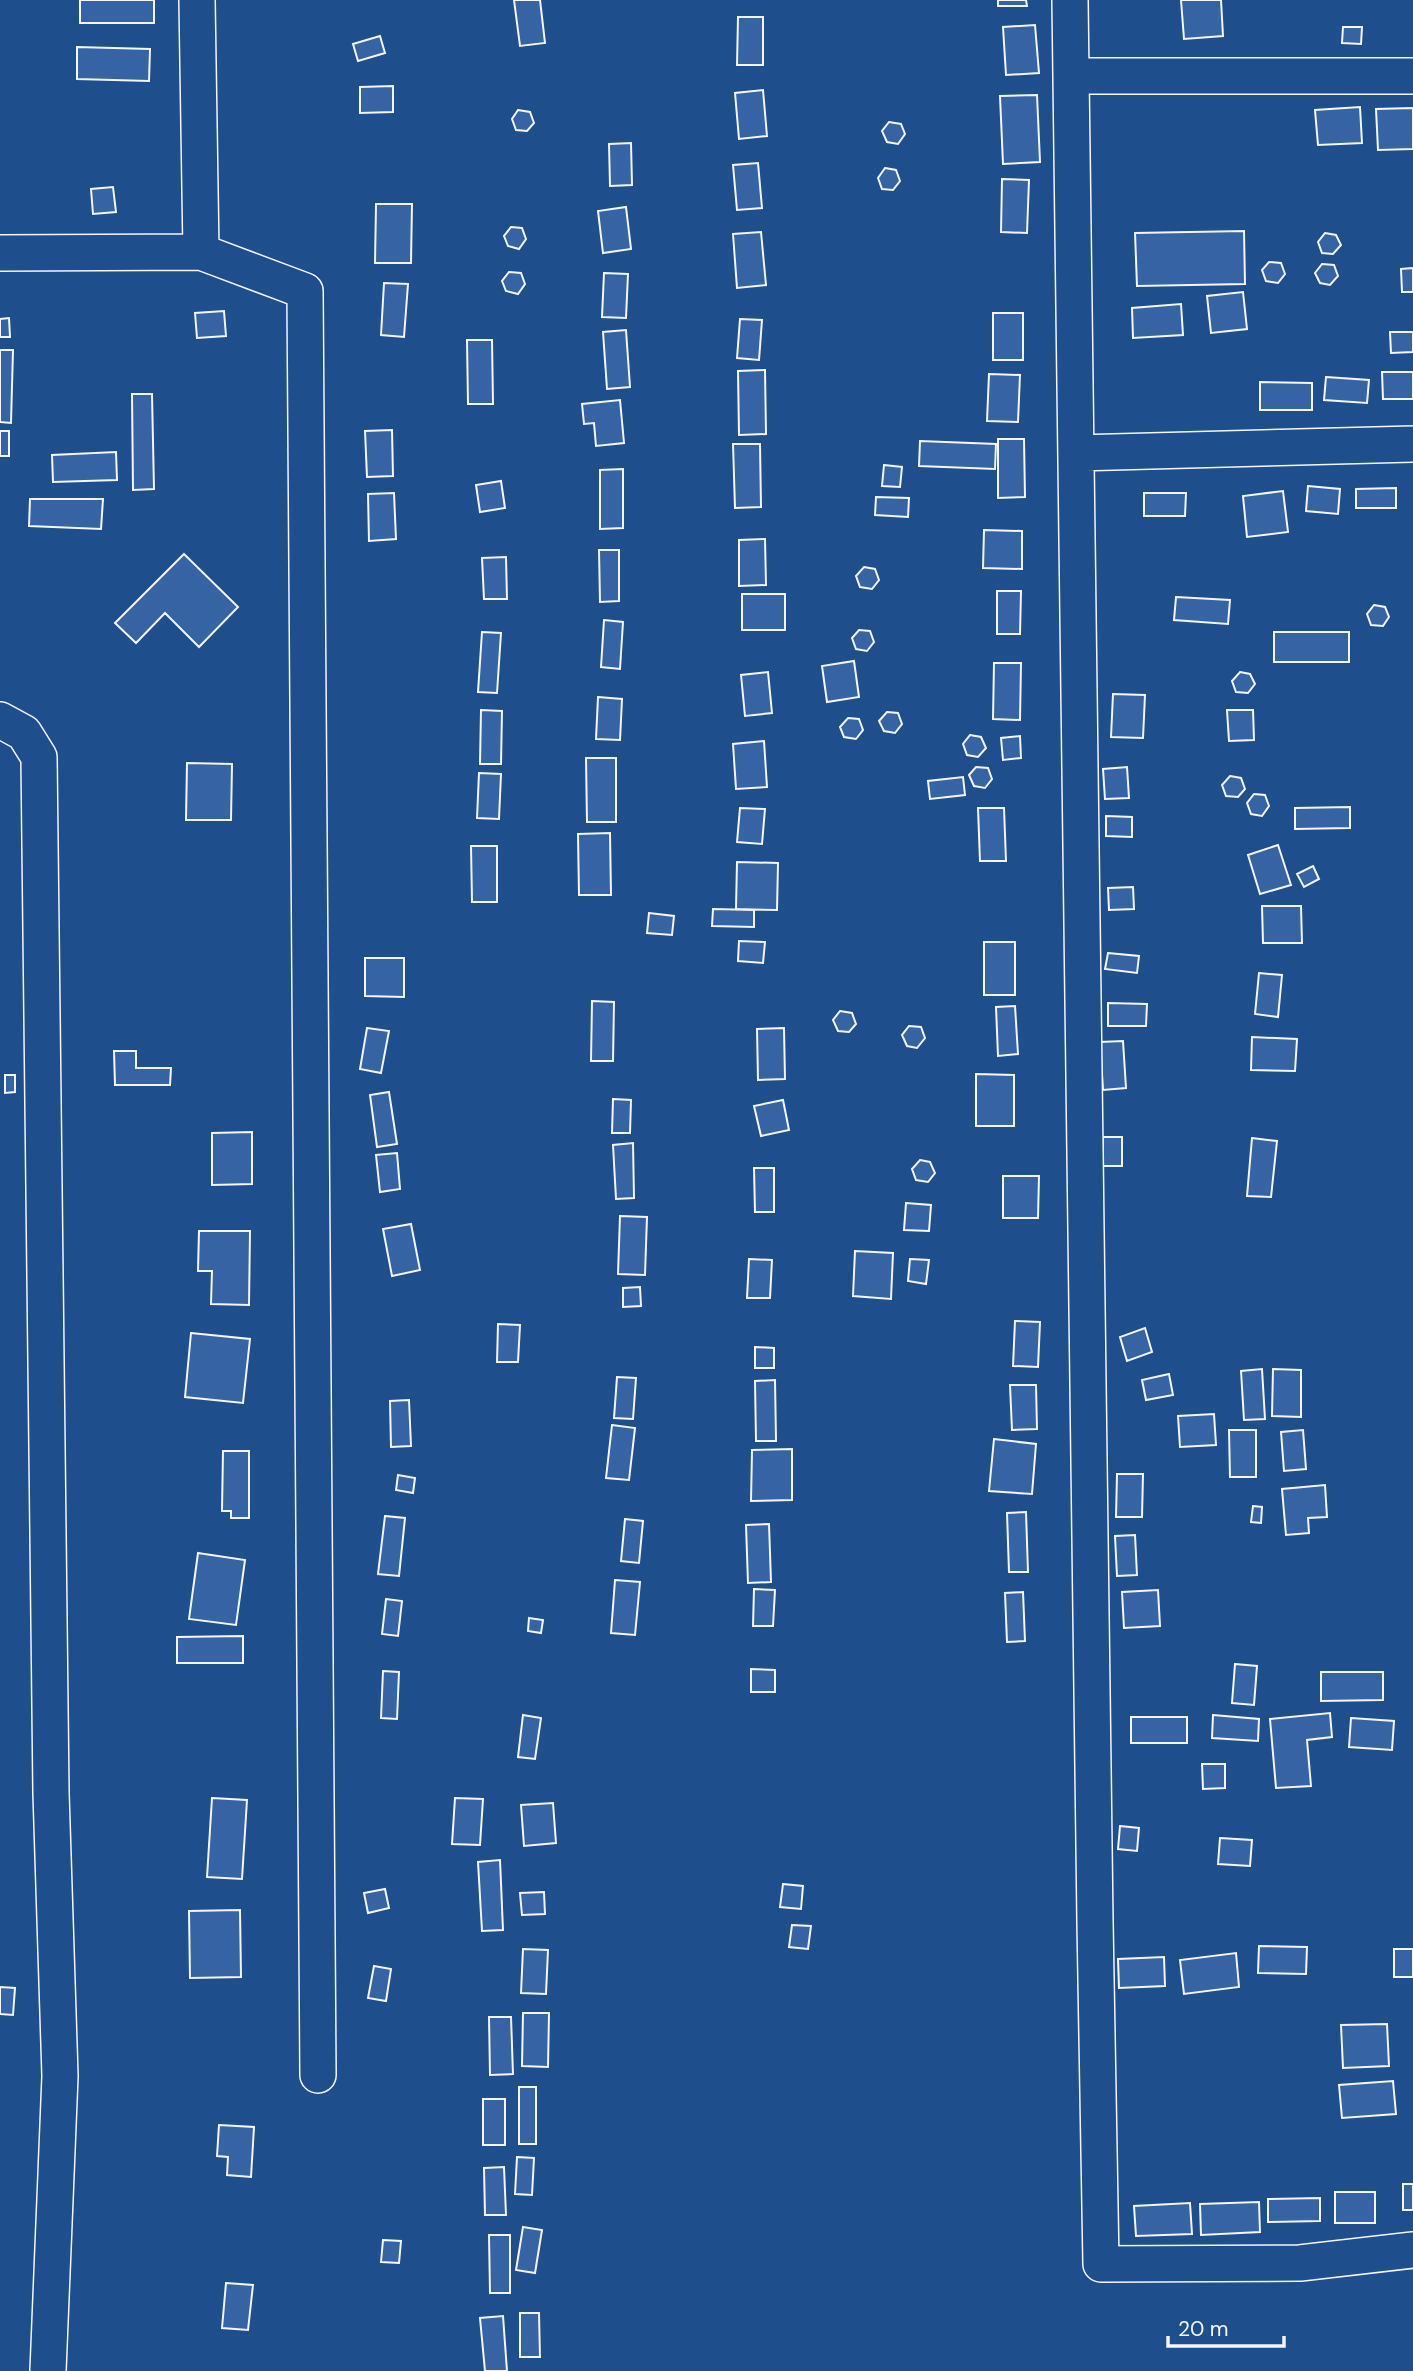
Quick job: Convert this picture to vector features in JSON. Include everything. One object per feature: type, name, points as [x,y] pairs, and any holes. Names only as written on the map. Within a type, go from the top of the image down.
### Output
[{"type":"street","points":[[197,0],[201,252]]},
{"type":"street","points":[[1070,0],[1101,2264],[1300,2263],[1413,2250]]},
{"type":"street","points":[[1071,76],[1413,76]]},
{"type":"street","points":[[0,253],[201,252],[305,291],[318,2075]]},
{"type":"street","points":[[1076,453],[1413,443]]},
{"type":"street","points":[[0,720],[24,733],[39,757],[51,1793],[60,2076],[48,2371]]},
{"type":"building","points":[[80,0],[154,0],[154,23],[80,23]]},
{"type":"building","points":[[514,0],[540,0],[545,43],[520,46]]},
{"type":"building","points":[[998,0],[1026,0],[1027,6],[998,6]]},
{"type":"building","points":[[1181,0],[1221,0],[1223,36],[1184,39]]},
{"type":"building","points":[[738,17],[763,17],[763,65],[737,65]]},
{"type":"building","points":[[1035,25],[1039,73],[1006,75],[1003,27]]},
{"type":"building","points":[[1343,27],[1362,27],[1361,44],[1342,43]]},
{"type":"building","points":[[380,36],[385,53],[358,61],[353,44]]},
{"type":"building","points":[[77,47],[150,49],[149,81],[77,79]]},
{"type":"building","points":[[393,86],[393,112],[360,113],[360,87]]},
{"type":"building","points":[[763,90],[767,136],[739,139],[735,93]]},
{"type":"building","points":[[1037,95],[1040,162],[1003,164],[1000,96]]},
{"type":"building","points":[[1360,107],[1362,143],[1318,145],[1315,110]]},
{"type":"building","points":[[1413,108],[1413,149],[1378,150],[1376,109]]},
{"type":"building","points":[[518,110],[530,112],[534,123],[527,131],[516,130],[512,119]]},
{"type":"building","points":[[889,122],[901,124],[905,134],[898,144],[887,142],[882,131]]},
{"type":"building","points":[[631,143],[632,185],[610,186],[609,144]]},
{"type":"building","points":[[758,163],[762,208],[737,210],[733,165]]},
{"type":"building","points":[[885,168],[896,170],[900,181],[893,190],[882,189],[878,178]]},
{"type":"building","points":[[1002,179],[1029,180],[1027,233],[1001,232]]},
{"type":"building","points":[[113,187],[116,212],[93,214],[91,189]]},
{"type":"building","points":[[376,204],[412,204],[411,263],[375,263]]},
{"type":"building","points":[[626,207],[631,249],[603,253],[598,211]]},
{"type":"building","points":[[511,227],[522,228],[526,239],[519,249],[508,246],[504,236]]},
{"type":"building","points":[[1244,231],[1245,284],[1137,286],[1135,233]]},
{"type":"building","points":[[761,232],[766,285],[737,288],[733,234]]},
{"type":"building","points":[[1325,233],[1336,235],[1341,245],[1333,254],[1322,253],[1318,242]]},
{"type":"building","points":[[1269,262],[1281,263],[1285,274],[1278,283],[1266,281],[1262,270]]},
{"type":"building","points":[[1322,264],[1334,265],[1338,276],[1330,285],[1320,283],[1315,273]]},
{"type":"building","points":[[1413,268],[1413,292],[1402,292],[1401,269]]},
{"type":"building","points":[[509,272],[521,273],[525,284],[518,294],[506,291],[502,281]]},
{"type":"building","points":[[604,273],[628,274],[626,318],[602,317]]},
{"type":"building","points":[[384,283],[408,284],[404,337],[381,335]]},
{"type":"building","points":[[1243,292],[1247,329],[1211,333],[1207,296]]},
{"type":"building","points":[[1181,304],[1183,335],[1133,338],[1132,308]]},
{"type":"building","points":[[224,311],[226,336],[197,338],[195,313]]},
{"type":"building","points":[[993,313],[1023,313],[1023,360],[993,360]]},
{"type":"building","points":[[9,318],[10,337],[0,337],[0,319]]},
{"type":"building","points":[[740,319],[762,320],[759,360],[737,358]]},
{"type":"building","points":[[626,330],[630,387],[607,389],[603,332]]},
{"type":"building","points":[[1390,332],[1413,332],[1413,352],[1391,353]]},
{"type":"building","points":[[467,340],[492,340],[493,404],[468,404]]},
{"type":"building","points":[[0,350],[13,350],[11,423],[0,422]]},
{"type":"building","points":[[765,370],[766,434],[739,435],[738,371]]},
{"type":"building","points":[[1382,372],[1413,372],[1413,399],[1383,399]]},
{"type":"building","points":[[989,374],[1020,375],[1018,422],[987,421]]},
{"type":"building","points":[[1326,377],[1369,380],[1367,403],[1324,400]]},
{"type":"building","points":[[1260,382],[1312,383],[1312,410],[1260,410]]},
{"type":"building","points":[[132,394],[152,394],[154,489],[133,490]]},
{"type":"building","points":[[620,400],[624,443],[596,446],[594,423],[584,424],[582,404]]},
{"type":"building","points":[[392,430],[393,476],[367,477],[365,431]]},
{"type":"building","points":[[0,431],[9,431],[9,456],[0,456]]},
{"type":"building","points":[[998,439],[1024,439],[1025,497],[998,498]]},
{"type":"building","points":[[920,441],[996,444],[995,469],[919,466]]},
{"type":"building","points":[[733,444],[760,444],[761,507],[735,508]]},
{"type":"building","points":[[116,452],[117,480],[53,482],[52,455]]},
{"type":"building","points":[[884,465],[902,467],[900,487],[882,486]]},
{"type":"building","points":[[623,469],[623,528],[600,529],[600,470]]},
{"type":"building","points":[[501,481],[505,508],[480,512],[476,485]]},
{"type":"building","points":[[1308,486],[1340,489],[1338,514],[1306,511]]},
{"type":"building","points":[[1396,488],[1396,508],[1356,508],[1356,489]]},
{"type":"building","points":[[1283,491],[1288,532],[1247,537],[1243,496]]},
{"type":"building","points":[[394,493],[396,539],[369,541],[368,494]]},
{"type":"building","points":[[1144,493],[1186,493],[1185,516],[1144,516]]},
{"type":"building","points":[[876,497],[909,498],[908,517],[875,515]]},
{"type":"building","points":[[30,499],[103,499],[101,529],[29,526]]},
{"type":"building","points":[[984,530],[1022,531],[1022,569],[983,568]]},
{"type":"building","points":[[765,539],[766,585],[739,586],[739,540]]},
{"type":"building","points":[[599,550],[619,550],[619,601],[600,602]]},
{"type":"building","points":[[184,554],[238,607],[199,647],[165,613],[136,643],[115,623]]},
{"type":"building","points":[[506,557],[507,599],[484,599],[482,558]]},
{"type":"building","points":[[864,567],[875,569],[879,580],[872,589],[860,587],[856,576]]},
{"type":"building","points":[[997,591],[1021,591],[1020,634],[997,634]]},
{"type":"building","points":[[742,594],[785,594],[785,630],[742,630]]},
{"type":"building","points":[[1176,597],[1230,600],[1228,624],[1174,620]]},
{"type":"building","points":[[1374,605],[1385,607],[1389,617],[1383,626],[1371,625],[1367,614]]},
{"type":"building","points":[[604,620],[623,622],[620,669],[601,667]]},
{"type":"building","points":[[859,630],[870,631],[874,642],[867,651],[856,649],[852,638]]},
{"type":"building","points":[[482,632],[501,633],[497,693],[478,692]]},
{"type":"building","points":[[1274,632],[1349,632],[1349,662],[1274,662]]},
{"type":"building","points":[[854,661],[859,697],[827,702],[822,666]]},
{"type":"building","points":[[994,663],[1021,663],[1020,720],[993,719]]},
{"type":"building","points":[[768,672],[772,713],[745,716],[741,675]]},
{"type":"building","points":[[1240,672],[1250,674],[1255,684],[1248,693],[1236,692],[1232,681]]},
{"type":"building","points":[[1113,694],[1145,695],[1143,738],[1111,737]]},
{"type":"building","points":[[598,697],[622,699],[620,740],[596,739]]},
{"type":"building","points":[[481,710],[502,711],[501,764],[480,764]]},
{"type":"building","points":[[1227,710],[1253,710],[1254,740],[1229,741]]},
{"type":"building","points":[[887,712],[898,713],[902,724],[895,733],[884,731],[879,721]]},
{"type":"building","points":[[848,718],[859,719],[863,730],[856,739],[844,737],[840,727]]},
{"type":"building","points":[[970,735],[981,737],[986,748],[978,757],[967,755],[963,744]]},
{"type":"building","points":[[1020,736],[1021,758],[1003,760],[1001,738]]},
{"type":"building","points":[[764,741],[767,787],[736,789],[733,744]]},
{"type":"building","points":[[586,758],[616,758],[616,822],[587,822]]},
{"type":"building","points":[[187,763],[232,764],[231,820],[186,820]]},
{"type":"building","points":[[976,767],[988,768],[992,779],[985,788],[974,786],[969,775]]},
{"type":"building","points":[[1127,767],[1129,798],[1105,799],[1103,769]]},
{"type":"building","points":[[479,773],[501,774],[499,819],[477,818]]},
{"type":"building","points":[[1230,776],[1241,778],[1245,789],[1238,797],[1226,796],[1222,785]]},
{"type":"building","points":[[963,777],[965,795],[930,799],[928,781]]},
{"type":"building","points":[[1254,794],[1265,795],[1269,806],[1262,816],[1251,814],[1247,803]]},
{"type":"building","points":[[1350,807],[1350,828],[1295,829],[1295,808]]},
{"type":"building","points":[[740,808],[765,809],[762,844],[737,842]]},
{"type":"building","points":[[978,808],[1004,808],[1006,861],[980,861]]},
{"type":"building","points":[[1106,816],[1132,817],[1132,837],[1106,836]]},
{"type":"building","points":[[610,833],[611,895],[579,895],[578,834]]},
{"type":"building","points":[[1278,845],[1291,885],[1260,894],[1248,855]]},
{"type":"building","points":[[471,846],[497,846],[497,902],[472,902]]},
{"type":"building","points":[[737,862],[778,863],[777,910],[736,909]]},
{"type":"building","points":[[1313,866],[1319,879],[1304,887],[1297,874]]},
{"type":"building","points":[[1133,887],[1134,909],[1109,910],[1108,888]]},
{"type":"building","points":[[1262,906],[1301,906],[1302,943],[1263,943]]},
{"type":"building","points":[[713,909],[754,910],[754,927],[712,926]]},
{"type":"building","points":[[649,913],[674,916],[672,935],[647,933]]},
{"type":"building","points":[[739,941],[765,942],[763,963],[738,961]]},
{"type":"building","points":[[984,942],[1015,942],[1015,995],[984,995]]},
{"type":"building","points":[[1108,953],[1139,956],[1137,973],[1105,969]]},
{"type":"building","points":[[365,958],[404,958],[404,997],[365,996]]},
{"type":"building","points":[[1259,973],[1282,975],[1278,1017],[1255,1014]]},
{"type":"building","points":[[592,1001],[614,1002],[613,1061],[591,1061]]},
{"type":"building","points":[[1108,1003],[1147,1004],[1146,1026],[1108,1026]]},
{"type":"building","points":[[1015,1006],[1018,1054],[998,1056],[996,1007]]},
{"type":"building","points":[[840,1011],[852,1013],[856,1024],[849,1032],[838,1031],[833,1020]]},
{"type":"building","points":[[909,1026],[921,1027],[925,1038],[917,1048],[907,1046],[902,1035]]},
{"type":"building","points":[[367,1028],[389,1031],[381,1073],[360,1069]]},
{"type":"building","points":[[784,1028],[785,1079],[758,1080],[757,1029]]},
{"type":"building","points":[[1252,1037],[1297,1039],[1295,1071],[1251,1070]]},
{"type":"building","points":[[1123,1041],[1126,1088],[1103,1090],[1100,1042]]},
{"type":"building","points":[[114,1051],[136,1051],[136,1068],[171,1068],[170,1085],[115,1085]]},
{"type":"building","points":[[976,1074],[1014,1075],[1014,1126],[976,1126]]},
{"type":"building","points":[[5,1075],[15,1075],[15,1092],[5,1093]]},
{"type":"building","points":[[389,1092],[397,1144],[377,1147],[370,1095]]},
{"type":"building","points":[[613,1099],[631,1100],[630,1133],[612,1133]]},
{"type":"building","points":[[783,1100],[789,1130],[761,1136],[754,1106]]},
{"type":"building","points":[[252,1132],[252,1184],[212,1185],[212,1133]]},
{"type":"building","points":[[1103,1137],[1122,1137],[1122,1166],[1103,1166]]},
{"type":"building","points":[[1252,1138],[1277,1141],[1271,1197],[1247,1196]]},
{"type":"building","points":[[633,1143],[634,1198],[616,1199],[613,1145]]},
{"type":"building","points":[[397,1153],[400,1189],[380,1192],[376,1155]]},
{"type":"building","points":[[920,1160],[930,1162],[935,1173],[928,1182],[916,1180],[912,1169]]},
{"type":"building","points":[[754,1168],[774,1168],[774,1212],[755,1212]]},
{"type":"building","points":[[1003,1176],[1039,1176],[1038,1218],[1003,1218]]},
{"type":"building","points":[[906,1203],[931,1205],[929,1231],[904,1230]]},
{"type":"building","points":[[620,1216],[647,1217],[645,1275],[618,1274]]},
{"type":"building","points":[[411,1224],[420,1270],[392,1276],[383,1229]]},
{"type":"building","points":[[199,1231],[250,1231],[249,1305],[211,1304],[212,1271],[198,1271]]},
{"type":"building","points":[[855,1251],[893,1253],[891,1299],[853,1296]]},
{"type":"building","points":[[749,1259],[772,1260],[770,1298],[747,1298]]},
{"type":"building","points":[[910,1259],[929,1260],[926,1284],[908,1281]]},
{"type":"building","points":[[640,1287],[641,1306],[623,1307],[623,1288]]},
{"type":"building","points":[[1015,1321],[1040,1322],[1038,1367],[1013,1366]]},
{"type":"building","points":[[498,1324],[520,1325],[518,1362],[497,1362]]},
{"type":"building","points":[[1145,1328],[1152,1352],[1127,1361],[1120,1337]]},
{"type":"building","points":[[191,1333],[250,1339],[243,1403],[185,1397]]},
{"type":"building","points":[[755,1347],[774,1348],[774,1368],[755,1368]]},
{"type":"building","points":[[1262,1369],[1265,1419],[1244,1420],[1241,1371]]},
{"type":"building","points":[[1273,1369],[1301,1370],[1301,1417],[1272,1416]]},
{"type":"building","points":[[1169,1374],[1173,1395],[1146,1400],[1142,1380]]},
{"type":"building","points":[[617,1377],[636,1378],[633,1419],[614,1418]]},
{"type":"building","points":[[775,1380],[776,1441],[756,1441],[755,1381]]},
{"type":"building","points":[[1010,1385],[1036,1385],[1037,1429],[1012,1430]]},
{"type":"building","points":[[409,1400],[411,1446],[391,1447],[390,1401]]},
{"type":"building","points":[[1214,1414],[1216,1445],[1180,1447],[1178,1416]]},
{"type":"building","points":[[612,1425],[635,1428],[629,1480],[606,1478]]},
{"type":"building","points":[[1229,1430],[1256,1430],[1256,1477],[1230,1477]]},
{"type":"building","points":[[1303,1430],[1306,1469],[1284,1471],[1281,1432]]},
{"type":"building","points":[[994,1439],[1036,1444],[1032,1494],[989,1491]]},
{"type":"building","points":[[792,1449],[792,1500],[751,1501],[752,1450]]},
{"type":"building","points":[[223,1451],[249,1451],[249,1518],[231,1518],[231,1511],[222,1511]]},
{"type":"building","points":[[1117,1474],[1143,1474],[1142,1517],[1116,1517]]},
{"type":"building","points":[[398,1475],[415,1478],[413,1493],[396,1490]]},
{"type":"building","points":[[1325,1485],[1327,1517],[1308,1518],[1309,1533],[1286,1535],[1282,1489]]},
{"type":"building","points":[[1253,1506],[1262,1507],[1261,1523],[1251,1522]]},
{"type":"building","points":[[1026,1512],[1028,1572],[1009,1572],[1007,1513]]},
{"type":"building","points":[[385,1516],[405,1518],[399,1576],[378,1574]]},
{"type":"building","points":[[625,1519],[643,1521],[639,1563],[621,1561]]},
{"type":"building","points":[[769,1524],[771,1582],[748,1583],[746,1525]]},
{"type":"building","points":[[1135,1535],[1137,1575],[1117,1576],[1115,1536]]},
{"type":"building","points":[[198,1553],[245,1560],[236,1625],[189,1619]]},
{"type":"building","points":[[615,1580],[640,1582],[635,1635],[611,1633]]},
{"type":"building","points":[[754,1589],[775,1590],[773,1626],[753,1626]]},
{"type":"building","points":[[1158,1590],[1160,1626],[1124,1628],[1122,1592]]},
{"type":"building","points":[[1023,1592],[1025,1641],[1007,1642],[1005,1593]]},
{"type":"building","points":[[386,1599],[402,1601],[398,1636],[382,1634]]},
{"type":"building","points":[[529,1618],[543,1620],[541,1633],[528,1631]]},
{"type":"building","points":[[243,1636],[243,1663],[177,1663],[177,1637]]},
{"type":"building","points":[[1235,1664],[1257,1666],[1254,1705],[1232,1703]]},
{"type":"building","points":[[751,1669],[775,1670],[775,1692],[751,1692]]},
{"type":"building","points":[[383,1671],[399,1672],[397,1719],[381,1718]]},
{"type":"building","points":[[1321,1672],[1383,1672],[1383,1700],[1321,1701]]},
{"type":"building","points":[[1330,1713],[1332,1737],[1307,1740],[1311,1786],[1276,1788],[1270,1719]]},
{"type":"building","points":[[523,1715],[541,1718],[535,1759],[518,1757]]},
{"type":"building","points":[[1213,1715],[1259,1719],[1258,1741],[1212,1738]]},
{"type":"building","points":[[1131,1717],[1187,1717],[1187,1743],[1131,1743]]},
{"type":"building","points":[[1351,1718],[1394,1721],[1392,1750],[1349,1747]]},
{"type":"building","points":[[1202,1764],[1225,1764],[1225,1788],[1203,1789]]},
{"type":"building","points":[[212,1798],[247,1800],[242,1879],[207,1877]]},
{"type":"building","points":[[455,1798],[483,1799],[480,1845],[452,1844]]},
{"type":"building","points":[[553,1803],[556,1843],[524,1846],[521,1805]]},
{"type":"building","points":[[1120,1826],[1139,1828],[1137,1851],[1118,1849]]},
{"type":"building","points":[[1220,1838],[1252,1840],[1250,1866],[1218,1864]]},
{"type":"building","points":[[500,1860],[503,1930],[482,1931],[478,1862]]},
{"type":"building","points":[[783,1884],[803,1886],[801,1909],[780,1907]]},
{"type":"building","points":[[385,1889],[389,1908],[368,1913],[364,1893]]},
{"type":"building","points":[[544,1892],[545,1914],[522,1915],[520,1893]]},
{"type":"building","points":[[240,1910],[241,1977],[190,1978],[189,1911]]},
{"type":"building","points":[[792,1925],[811,1926],[808,1949],[789,1947]]},
{"type":"building","points":[[1259,1946],[1307,1947],[1306,1974],[1258,1973]]},
{"type":"building","points":[[523,1949],[548,1950],[546,1994],[521,1993]]},
{"type":"building","points":[[1394,1949],[1413,1949],[1413,1977],[1394,1977]]},
{"type":"building","points":[[1236,1953],[1239,1987],[1184,1994],[1180,1960]]},
{"type":"building","points":[[1164,1957],[1165,1986],[1119,1988],[1118,1959]]},
{"type":"building","points":[[374,1966],[391,1969],[386,2001],[368,1998]]},
{"type":"building","points":[[0,1987],[15,1988],[13,2015],[0,2014]]},
{"type":"building","points":[[523,2013],[549,2013],[548,2067],[522,2066]]},
{"type":"building","points":[[489,2017],[511,2017],[513,2074],[490,2075]]},
{"type":"building","points":[[1387,2024],[1389,2066],[1343,2068],[1341,2025]]},
{"type":"building","points":[[1393,2081],[1396,2114],[1342,2118],[1339,2085]]},
{"type":"building","points":[[519,2087],[536,2087],[536,2144],[519,2144]]},
{"type":"building","points":[[483,2099],[505,2099],[505,2145],[483,2145]]},
{"type":"building","points":[[219,2125],[254,2127],[251,2177],[227,2175],[228,2157],[217,2156]]},
{"type":"building","points":[[517,2157],[534,2158],[532,2195],[515,2194]]},
{"type":"building","points":[[504,2167],[506,2215],[485,2215],[484,2168]]},
{"type":"building","points":[[1403,2184],[1413,2184],[1413,2210],[1403,2210]]},
{"type":"building","points":[[1335,2192],[1375,2192],[1375,2223],[1335,2223]]},
{"type":"building","points":[[1320,2198],[1320,2221],[1268,2222],[1268,2199]]},
{"type":"building","points":[[1259,2202],[1260,2232],[1201,2235],[1200,2204]]},
{"type":"building","points":[[1190,2203],[1192,2234],[1136,2236],[1134,2206]]},
{"type":"building","points":[[523,2227],[542,2230],[535,2273],[516,2270]]},
{"type":"building","points":[[489,2235],[510,2235],[510,2293],[490,2293]]},
{"type":"building","points":[[383,2240],[401,2241],[399,2263],[381,2262]]},
{"type":"building","points":[[226,2283],[253,2285],[248,2330],[222,2328]]},
{"type":"building","points":[[520,2313],[539,2313],[540,2357],[520,2357]]},
{"type":"building","points":[[503,2316],[507,2371],[485,2371],[480,2318]]}]
